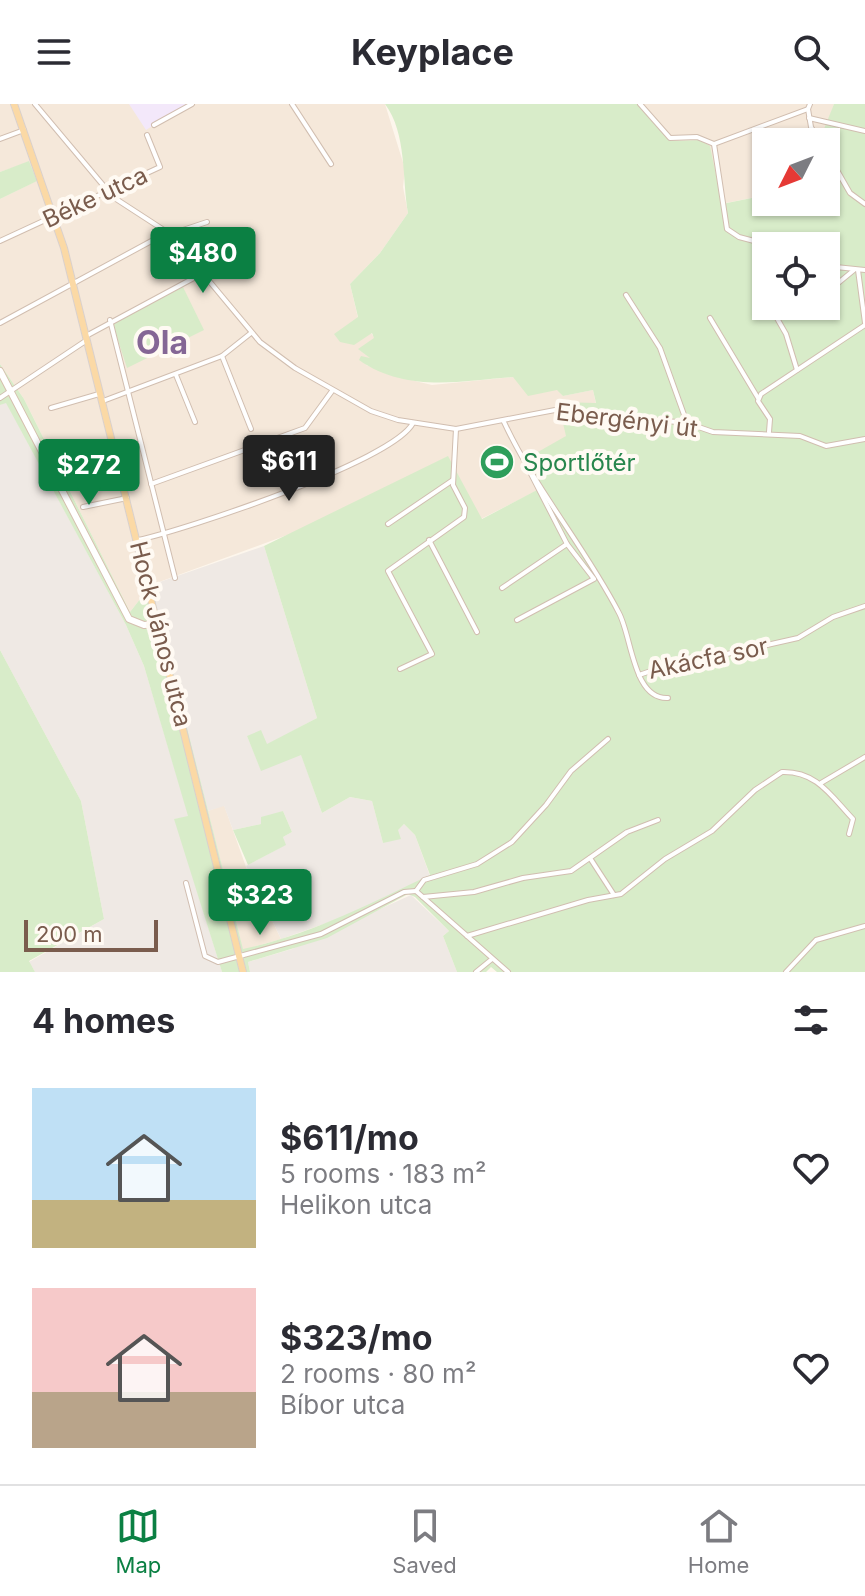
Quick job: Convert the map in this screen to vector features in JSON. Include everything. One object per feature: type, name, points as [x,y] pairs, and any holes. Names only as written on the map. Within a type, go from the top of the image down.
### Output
[{"type":"main road","name":"Hock János utca","points":[[16,105],[55,216],[87,338],[243,972]]},
{"type":"street","name":"Ebergényi út","points":[[35,104],[120,203],[169,233],[251,333],[282,359],[371,411],[413,423],[456,429],[504,422],[547,410],[687,423],[713,432],[769,432],[800,436],[826,446],[865,439]]},
{"type":"street","points":[[154,125],[192,104]]},
{"type":"street","points":[[292,104],[331,164]]},
{"type":"street","points":[[640,104],[670,138],[697,137],[714,144],[809,107],[814,128]]},
{"type":"street","points":[[809,118],[865,131]]},
{"type":"street","points":[[0,139],[24,130]]},
{"type":"street","name":"Béke utca","points":[[0,241],[160,167],[147,135]]},
{"type":"street","points":[[714,144],[727,229],[752,240]]},
{"type":"street","points":[[840,176],[850,193],[865,204]]},
{"type":"street","points":[[0,323],[169,233],[207,222]]},
{"type":"street","points":[[840,268],[865,270]]},
{"type":"street","points":[[840,282],[856,270]]},
{"type":"street","points":[[758,398],[865,324],[856,270]]},
{"type":"street","points":[[0,398],[110,320],[203,273]]},
{"type":"street","points":[[626,295],[660,348],[687,423]]},
{"type":"street","points":[[710,318],[770,419],[769,432]]},
{"type":"street","points":[[110,320],[175,578]]},
{"type":"street","points":[[778,320],[786,334],[796,370]]},
{"type":"street","points":[[51,408],[129,393],[222,356],[251,333]]},
{"type":"street","points":[[222,356],[251,429]]},
{"type":"street","points":[[0,371],[129,619],[139,625],[158,624]]},
{"type":"street","points":[[176,375],[195,422]]},
{"type":"street","points":[[151,484],[305,428],[332,390]]},
{"type":"street","name":"Akácfa sor","points":[[504,422],[615,605],[628,632],[639,675],[695,656],[718,656],[798,638],[833,617],[865,606]]},
{"type":"street","points":[[138,540],[164,535],[365,459],[400,439],[413,423]]},
{"type":"street","points":[[400,669],[432,654],[388,571],[465,515],[453,480],[456,429]]},
{"type":"street","points":[[58,460],[114,448]]},
{"type":"street","points":[[517,620],[594,579],[567,544],[531,471]]},
{"type":"street","points":[[388,524],[453,480]]},
{"type":"street","points":[[83,507],[127,498]]},
{"type":"street","points":[[429,540],[477,632]]},
{"type":"street","points":[[502,588],[567,544]]},
{"type":"street","points":[[639,675],[656,697],[668,698]]},
{"type":"street","points":[[416,891],[424,880],[477,864],[512,842],[546,805],[571,771],[608,739]]},
{"type":"street","points":[[821,783],[865,757]]},
{"type":"street","points":[[467,936],[621,894],[665,859],[712,831],[777,774],[802,773],[821,783],[853,819],[849,834]]},
{"type":"street","points":[[423,897],[474,892],[523,878],[566,872],[581,866],[627,832],[658,820]]},
{"type":"street","points":[[590,858],[614,895]]},
{"type":"street","points":[[186,883],[207,959],[218,962],[321,934],[404,892],[416,891],[508,972]]},
{"type":"street","points":[[786,972],[816,940],[865,926]]},
{"type":"street","points":[[476,972],[492,959]]},
{"type":"shaded area","points":[[0,104],[385,104],[405,169],[403,187],[408,213],[380,253],[350,284],[358,318],[335,334],[371,333],[383,349],[366,365],[415,381],[432,385],[513,377],[558,390],[563,396],[593,390],[596,404],[577,403],[566,436],[538,490],[481,519],[447,457],[298,531],[151,585],[130,612],[24,399],[0,364],[0,199],[36,181],[29,162],[0,172]]},
{"type":"shaded area","points":[[129,104],[187,104],[146,130]]},
{"type":"shaded area","points":[[638,104],[834,104],[826,128],[752,128],[752,198],[721,204],[700,140],[671,141]]},
{"type":"shaded area","points":[[6,402],[126,625],[144,666],[189,817],[175,819],[222,972],[35,972],[29,962],[104,919],[81,801],[0,650],[0,405]]},
{"type":"shaded area","points":[[264,546],[317,718],[267,745],[247,736],[261,770],[301,754],[322,813],[350,797],[372,801],[383,843],[404,824],[415,835],[430,876],[361,911],[281,939],[246,866],[285,845],[283,837],[292,832],[283,811],[261,824],[233,830],[224,806],[208,811],[151,585]]},
{"type":"shaded area","points":[[224,805],[246,867],[281,939],[243,950],[208,811]]},
{"type":"shaded area","points":[[411,895],[449,931],[443,936],[457,972],[250,972],[248,962],[292,949]]},
{"type":"green space","points":[[385,104],[638,104],[671,141],[700,140],[710,146],[722,204],[752,198],[752,216],[840,216],[840,128],[824,128],[834,104],[865,104],[865,972],[497,972],[491,967],[486,972],[457,972],[443,936],[449,931],[415,897],[408,894],[327,938],[248,962],[250,972],[222,972],[174,819],[188,816],[144,666],[126,625],[6,403],[0,405],[0,364],[24,399],[130,612],[151,585],[243,949],[316,927],[430,875],[415,835],[404,824],[398,830],[401,839],[383,843],[372,801],[350,797],[322,813],[301,755],[261,771],[247,736],[261,730],[267,744],[317,718],[264,546],[448,456],[482,519],[537,490],[522,461],[566,436],[558,402],[596,403],[593,390],[563,396],[557,390],[528,396],[513,377],[434,382],[395,377],[359,360],[361,356],[370,358],[358,349],[374,338],[372,333],[354,345],[340,342],[334,334],[358,317],[350,284],[380,253],[408,213],[397,129]]},
{"type":"green space","points":[[29,161],[37,181],[0,199],[0,172]]},
{"type":"green space","points":[[183,287],[204,330],[127,368],[112,322]]},
{"type":"green space","points":[[0,650],[81,801],[104,919],[29,961],[35,972],[0,972]]},
{"type":"green space","points":[[283,811],[292,832],[283,837],[286,845],[248,865],[233,830],[261,824],[261,817]]},
{"type":"place","name":"Sportlőtér","points":[[497,462]]},
{"type":"district","name":"Ola","points":[[162,342]]}]
